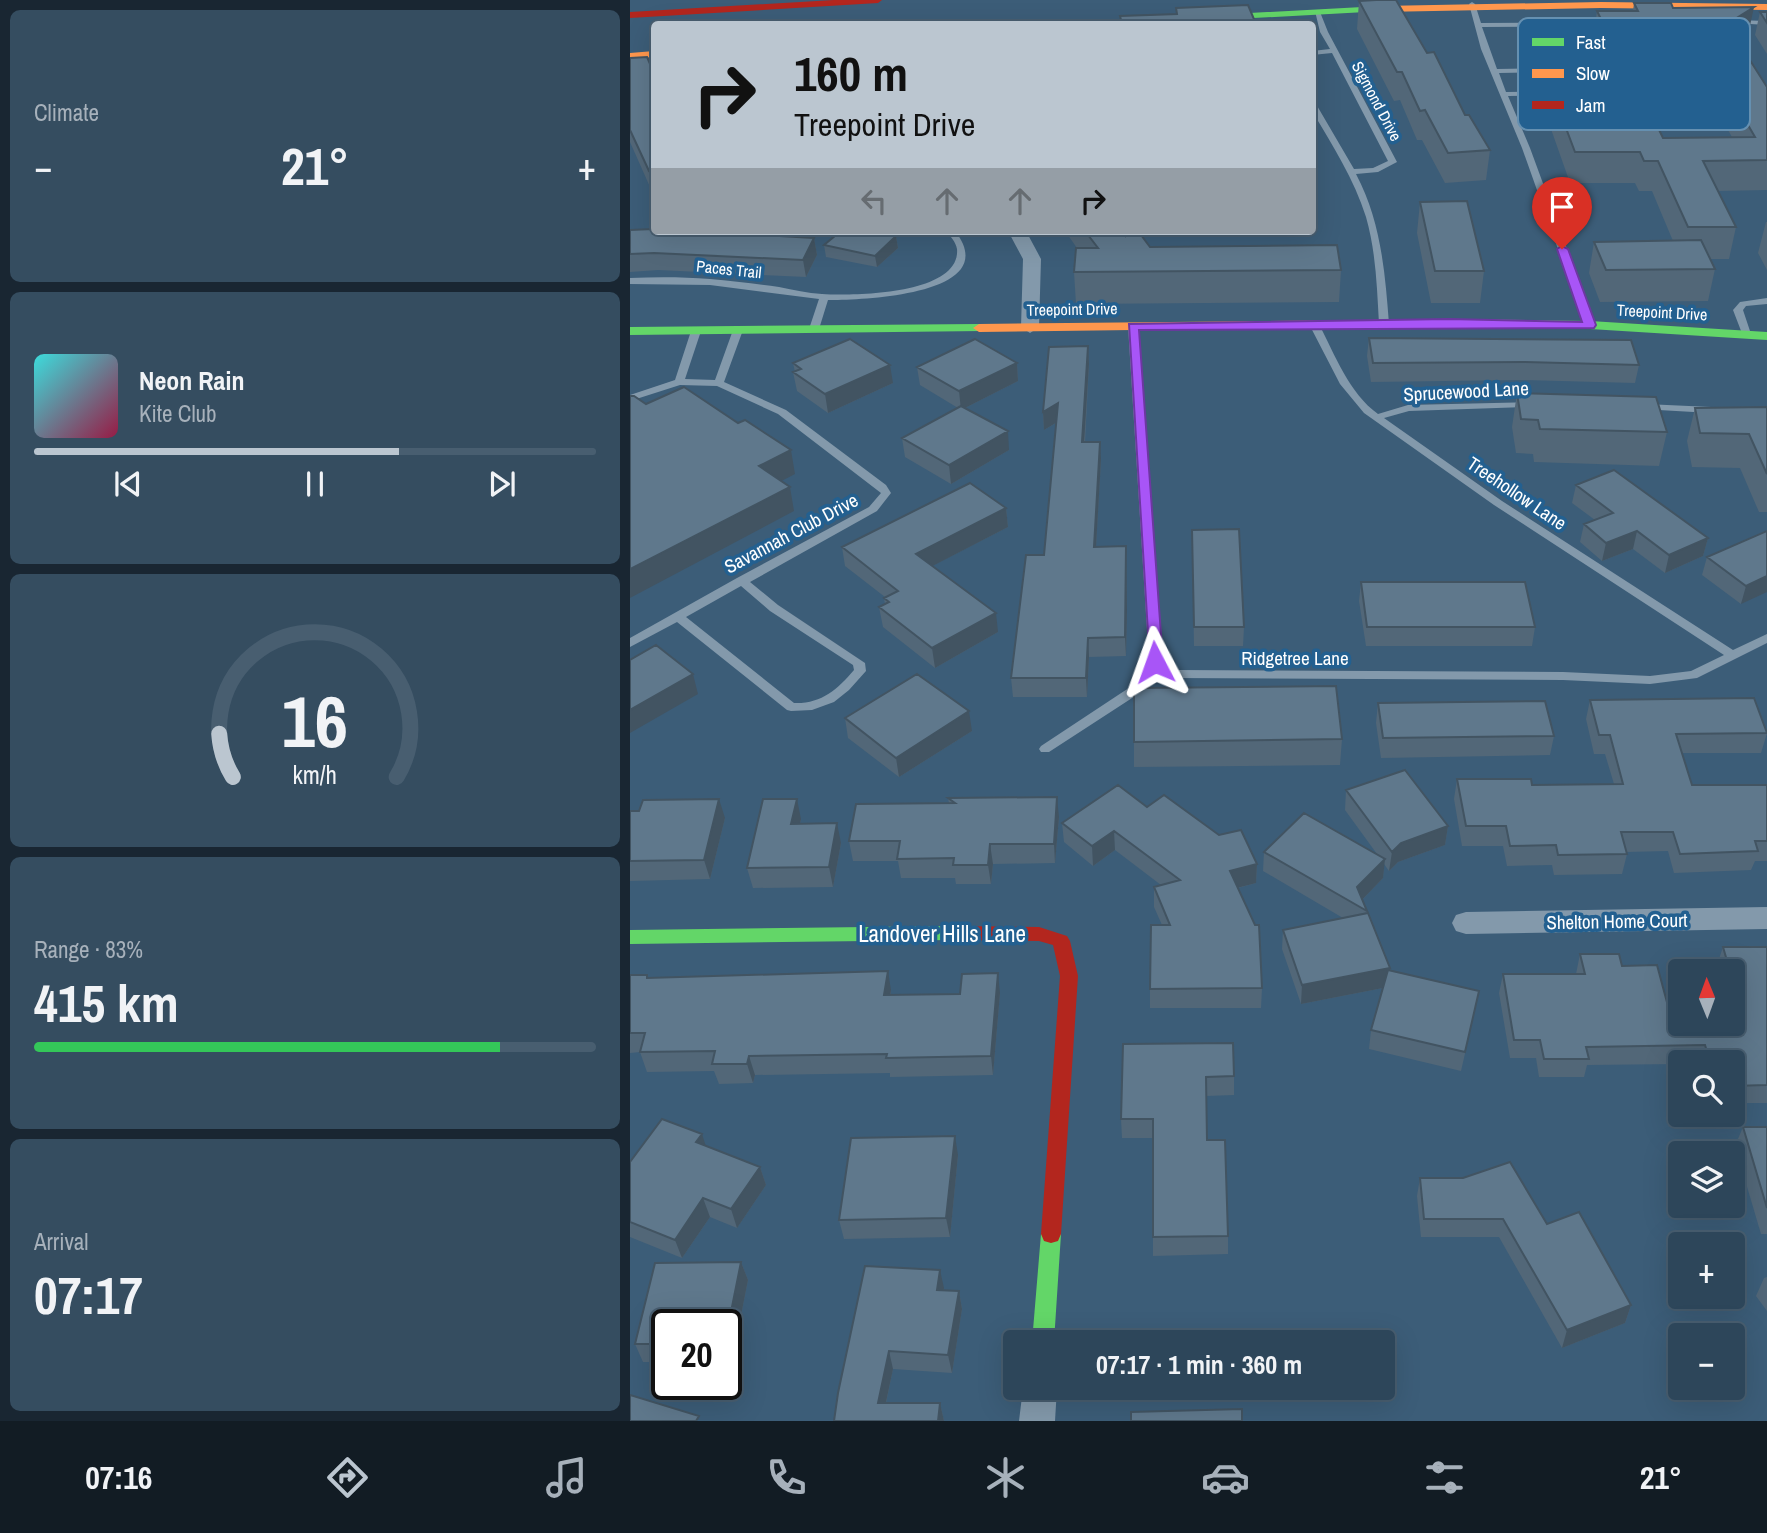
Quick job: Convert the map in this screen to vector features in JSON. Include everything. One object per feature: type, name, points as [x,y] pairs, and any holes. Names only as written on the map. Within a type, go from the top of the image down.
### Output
[{"type":"main road","points":[[630,15],[878,0]]},
{"type":"main road","points":[[1156,21],[1472,4],[1642,3],[1767,7]]},
{"type":"main road","points":[[630,56],[651,54]]},
{"type":"main road","name":"Treepoint Drive","points":[[630,331],[1384,324],[1590,325],[1767,336]]},
{"type":"main road","name":"Landover Hills Lane","points":[[630,937],[996,933],[1039,934],[1061,941],[1069,976],[1044,1330]]},
{"type":"street","points":[[1019,235],[1032,259],[1030,327]]},
{"type":"street","name":"Shelton Home Court","points":[[1466,923],[1767,918]]},
{"type":"street","points":[[1037,1421],[1039,1400]]},
{"type":"lane","points":[[1472,4],[1494,71],[1518,128]]},
{"type":"lane","name":"Sigmond Drive","points":[[1317,12],[1393,162],[1375,170],[1351,172]]},
{"type":"lane","points":[[1478,25],[1518,24]]},
{"type":"lane","name":"Sigmond Drive","points":[[1316,53],[1335,51]]},
{"type":"lane","points":[[1494,71],[1518,71]]},
{"type":"lane","points":[[1504,94],[1518,94]]},
{"type":"lane","points":[[1316,116],[1351,172],[1366,205],[1375,238],[1384,324]]},
{"type":"lane","points":[[1519,130],[1590,325]]},
{"type":"lane","name":"Paces Trail","points":[[630,281],[680,279],[824,298],[889,294],[925,288],[942,281],[954,271],[961,258],[961,247],[953,235]]},
{"type":"lane","points":[[814,329],[824,298]]},
{"type":"lane","points":[[1746,334],[1738,310],[1743,304],[1767,301]]},
{"type":"lane","name":"Treehollow Lane","points":[[1314,324],[1345,384],[1368,411],[1498,503],[1734,656]]},
{"type":"lane","points":[[1045,749],[1164,671],[1155,662],[1133,326]]},
{"type":"lane","points":[[630,398],[679,382],[719,383],[738,330]]},
{"type":"lane","points":[[679,382],[696,331]]},
{"type":"lane","name":"Savannah Club Drive","points":[[630,643],[873,509],[886,493],[882,487],[782,412],[719,383]]},
{"type":"lane","name":"Sprucewood Lane","points":[[1377,418],[1408,408],[1538,404]]},
{"type":"lane","points":[[1628,406],[1719,411]]},
{"type":"lane","points":[[677,616],[790,708],[811,709],[825,703],[851,682],[860,671],[859,663],[774,608],[741,580]]},
{"type":"lane","name":"Ridgetree Lane","points":[[1164,671],[1174,674],[1266,676],[1563,676],[1650,680],[1693,675],[1767,638]]},
{"type":"building","points":[[1396,0],[1427,53],[1434,52],[1465,115],[1469,115],[1490,150],[1448,153],[1425,110],[1420,111],[1402,72],[1397,72],[1359,1]]},
{"type":"building","points":[[1634,3],[1671,3],[1673,8],[1754,7],[1737,18],[1600,18],[1597,11],[1638,11]]},
{"type":"building","points":[[1248,5],[1255,21],[1121,21],[1120,16],[1177,14],[1176,8]]},
{"type":"building","points":[[1760,12],[1767,12],[1767,23]]},
{"type":"building","points":[[647,57],[651,66],[649,171],[630,130],[630,58]]},
{"type":"building","points":[[1750,60],[1767,87],[1767,160],[1703,161],[1736,227],[1688,227],[1658,161],[1644,161],[1640,152],[1575,152],[1567,130],[1659,130],[1663,138],[1755,137],[1750,128]]},
{"type":"building","points":[[1467,201],[1484,271],[1435,271],[1420,202]]},
{"type":"building","points":[[651,229],[651,235],[814,238],[803,260],[630,254],[630,230]]},
{"type":"building","points":[[836,235],[896,236],[875,256],[824,245]]},
{"type":"building","points":[[1088,235],[1141,235],[1150,247],[1337,245],[1341,270],[1074,272],[1076,248],[1098,248]]},
{"type":"building","points":[[1701,240],[1715,269],[1606,270],[1594,242]]},
{"type":"building","points":[[1369,338],[1631,340],[1639,365],[1525,362],[1373,363]]},
{"type":"building","points":[[850,339],[890,365],[825,394],[793,372],[801,369],[793,363]]},
{"type":"building","points":[[975,339],[1017,363],[959,391],[917,367]]},
{"type":"building","points":[[1088,346],[1082,442],[1100,442],[1094,547],[1126,546],[1125,637],[1088,638],[1086,678],[1011,678],[1026,555],[1044,555],[1058,403],[1043,412],[1049,347]]},
{"type":"building","points":[[684,387],[738,423],[745,420],[791,450],[759,466],[790,487],[630,569],[630,396],[646,404]]},
{"type":"building","points":[[1517,393],[1656,397],[1667,432],[1540,429],[1538,420],[1521,419]]},
{"type":"building","points":[[961,406],[1008,431],[949,465],[902,438]]},
{"type":"building","points":[[1767,407],[1767,474],[1749,434],[1700,433],[1695,408]]},
{"type":"building","points":[[1614,470],[1708,538],[1669,555],[1637,531],[1606,543],[1584,524],[1613,513],[1576,485]]},
{"type":"building","points":[[970,483],[1006,508],[916,554],[996,613],[932,648],[879,607],[889,602],[884,598],[898,591],[842,547]]},
{"type":"building","points":[[1239,529],[1244,627],[1194,627],[1192,530]]},
{"type":"building","points":[[1767,531],[1767,576],[1746,586],[1707,557]]},
{"type":"building","points":[[1361,582],[1525,582],[1535,627],[1367,627]]},
{"type":"building","points":[[656,645],[693,674],[630,710],[630,660]]},
{"type":"building","points":[[917,674],[969,711],[896,758],[845,718]]},
{"type":"building","points":[[1336,686],[1342,739],[1134,742],[1134,688]]},
{"type":"building","points":[[1754,698],[1767,733],[1676,734],[1692,785],[1767,785],[1767,841],[1755,841],[1758,851],[1680,854],[1673,832],[1621,832],[1627,854],[1558,855],[1556,845],[1510,846],[1506,826],[1466,826],[1457,779],[1531,779],[1532,785],[1623,784],[1610,735],[1599,735],[1590,700]]},
{"type":"building","points":[[1545,701],[1554,736],[1383,738],[1378,703]]},
{"type":"building","points":[[1405,770],[1448,826],[1401,843],[1392,852],[1346,790]]},
{"type":"building","points":[[1118,785],[1147,807],[1164,795],[1219,835],[1241,830],[1257,864],[1230,871],[1255,925],[1259,925],[1262,988],[1150,989],[1151,925],[1170,925],[1154,887],[1180,880],[1114,831],[1092,846],[1062,823]]},
{"type":"building","points":[[1057,797],[1054,844],[990,844],[988,865],[953,865],[954,858],[897,859],[900,841],[849,841],[856,804],[955,803],[948,798]]},
{"type":"building","points":[[719,799],[704,860],[630,861],[630,811],[639,811],[643,800]]},
{"type":"building","points":[[763,799],[797,799],[791,824],[837,823],[829,867],[747,868]]},
{"type":"building","points":[[1304,813],[1385,859],[1357,887],[1367,911],[1264,852]]},
{"type":"building","points":[[1368,913],[1390,968],[1302,985],[1283,930]]},
{"type":"building","points":[[1723,947],[1767,947],[1767,1085],[1745,1086],[1745,1050],[1706,1050],[1705,1045],[1586,1047],[1589,1059],[1544,1059],[1540,1040],[1514,1040],[1503,974],[1585,974],[1580,954],[1619,954],[1622,966],[1657,965],[1668,1006],[1668,1036],[1745,1036],[1745,959],[1726,959]]},
{"type":"building","points":[[1388,970],[1479,991],[1465,1052],[1371,1030]]},
{"type":"building","points":[[888,971],[884,995],[960,994],[962,974],[998,973],[991,1056],[749,1056],[747,1064],[712,1064],[715,1051],[640,1052],[645,1033],[630,1033],[630,975],[647,975],[647,978]]},
{"type":"building","points":[[1233,1043],[1234,1076],[1206,1077],[1207,1140],[1225,1140],[1228,1236],[1153,1237],[1153,1119],[1121,1119],[1123,1044]]},
{"type":"building","points":[[662,1119],[702,1134],[696,1142],[760,1167],[731,1209],[703,1198],[675,1240],[630,1222],[630,1162]]},
{"type":"building","points":[[1743,1127],[1767,1127],[1767,1208]]},
{"type":"building","points":[[955,1136],[946,1218],[839,1220],[851,1138]]},
{"type":"building","points":[[1510,1162],[1547,1224],[1579,1212],[1631,1305],[1567,1330],[1503,1219],[1424,1219],[1420,1178],[1463,1178]]},
{"type":"building","points":[[741,1262],[732,1309],[651,1309],[651,1344],[635,1344],[655,1263]]},
{"type":"building","points":[[865,1266],[940,1270],[937,1290],[959,1291],[948,1355],[889,1351],[878,1403],[940,1403],[938,1421],[834,1421]]},
{"type":"building","points":[[630,1395],[699,1416],[696,1421],[630,1421]]},
{"type":"building","points":[[1242,1409],[1242,1421],[1131,1421],[1131,1412]]},
{"type":"traffic: fast","points":[[1158,21],[1381,9]]},
{"type":"traffic: fast","points":[[1459,323],[1590,325],[1767,336]]},
{"type":"traffic: fast","points":[[630,331],[979,328]]},
{"type":"traffic: fast","points":[[630,937],[952,933]]},
{"type":"traffic: fast","points":[[1044,1330],[1051,1234]]},
{"type":"traffic: slow","points":[[1381,9],[1601,5],[1767,7]]},
{"type":"traffic: slow","points":[[630,56],[651,54]]},
{"type":"traffic: slow","points":[[979,328],[1459,323]]},
{"type":"traffic: jam","points":[[630,15],[878,0]]},
{"type":"traffic: jam","points":[[952,933],[1039,934],[1061,941],[1069,976],[1051,1234]]},
{"type":"route","points":[[1155,662],[1133,326],[1449,323],[1590,325],[1562,249]]}]
